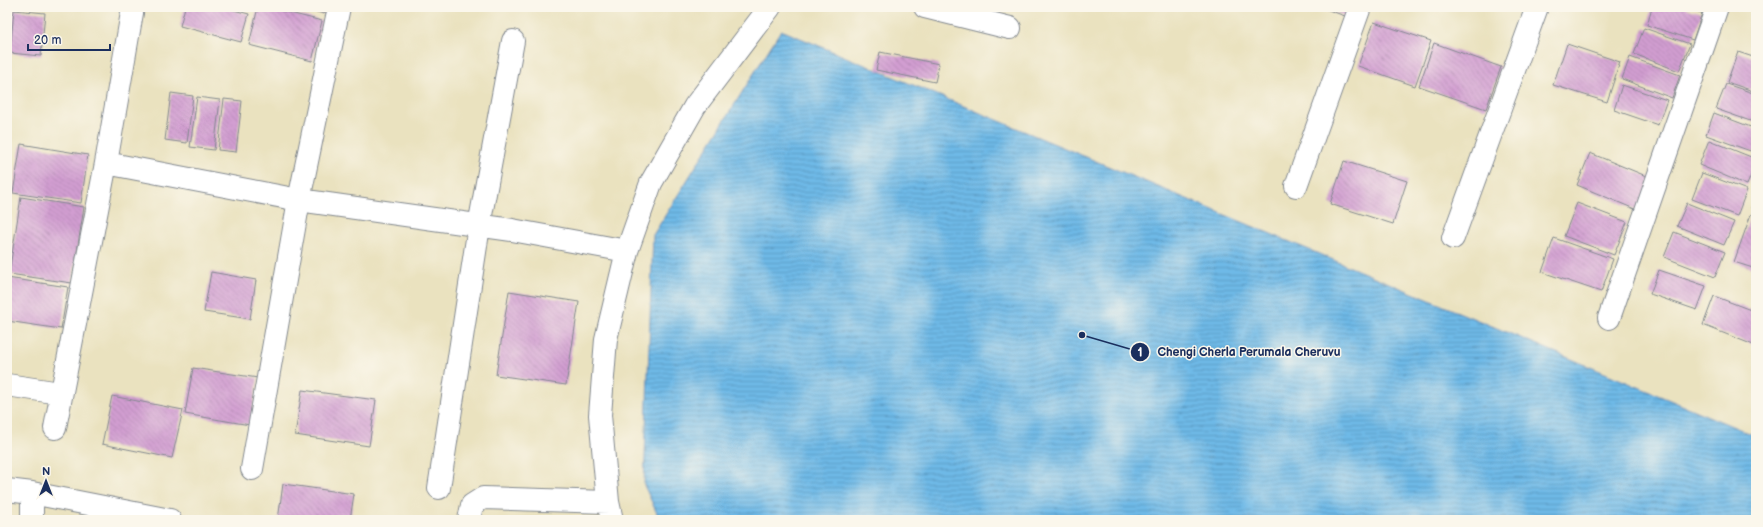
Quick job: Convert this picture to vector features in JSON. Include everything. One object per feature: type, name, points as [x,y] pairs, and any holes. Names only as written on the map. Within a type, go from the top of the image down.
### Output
[{"type":"street","points":[[55,428],[60,393],[106,163],[133,7]]},
{"type":"street","points":[[252,469],[298,200],[339,7]]},
{"type":"street","points":[[469,520],[472,505],[483,498],[610,511],[600,416],[606,339],[627,251],[651,183],[695,106],[770,7]]},
{"type":"street","points":[[925,7],[1010,28]]},
{"type":"street","points":[[1296,186],[1360,7]]},
{"type":"street","points":[[1453,238],[1537,7]]},
{"type":"street","points":[[1609,318],[1717,7]]},
{"type":"street","points":[[439,488],[479,226],[512,41]]},
{"type":"street","points":[[106,163],[298,200],[512,230],[627,251]]},
{"type":"street","points":[[7,385],[60,393]]},
{"type":"street","points":[[7,490],[32,493],[170,520]]},
{"type":"street","points":[[32,493],[32,520]]},
{"type":"water","points":[[781,30],[1756,436],[1756,520],[660,520],[644,485],[653,235]]},
{"type":"building","points":[[185,7],[222,7],[249,14],[241,42],[180,26]]},
{"type":"building","points":[[258,7],[266,7],[322,21],[312,61],[249,45]]},
{"type":"building","points":[[299,7],[326,7],[324,14]]},
{"type":"building","points":[[1320,7],[1349,7],[1345,16]]},
{"type":"building","points":[[1652,7],[1682,7],[1702,13],[1693,40],[1647,25]]},
{"type":"building","points":[[14,10],[45,13],[41,56],[10,53]]},
{"type":"building","points":[[1374,22],[1431,41],[1415,86],[1358,66]]},
{"type":"building","points":[[1644,28],[1690,44],[1679,71],[1634,54]]},
{"type":"building","points":[[1434,43],[1501,67],[1486,109],[1419,86]]},
{"type":"building","points":[[1567,44],[1620,62],[1607,102],[1553,85]]},
{"type":"building","points":[[880,52],[939,64],[935,82],[876,70]]},
{"type":"building","points":[[1738,52],[1756,58],[1756,92],[1727,82]]},
{"type":"building","points":[[1630,57],[1680,75],[1672,98],[1622,79]]},
{"type":"building","points":[[1726,84],[1756,94],[1756,123],[1716,109]]},
{"type":"building","points":[[1622,85],[1667,100],[1658,125],[1614,110]]},
{"type":"building","points":[[171,93],[193,96],[187,143],[165,140]]},
{"type":"building","points":[[197,97],[220,100],[214,150],[190,147]]},
{"type":"building","points":[[224,99],[242,101],[236,152],[218,150]]},
{"type":"building","points":[[1714,113],[1756,129],[1756,153],[1706,135]]},
{"type":"building","points":[[1709,140],[1756,159],[1756,163],[1747,185],[1699,165]]},
{"type":"building","points":[[21,144],[88,155],[81,203],[13,193]]},
{"type":"building","points":[[1590,153],[1651,178],[1637,210],[1577,185]]},
{"type":"building","points":[[1344,161],[1407,181],[1393,224],[1330,204]]},
{"type":"building","points":[[1702,173],[1747,190],[1737,216],[1692,199]]},
{"type":"building","points":[[1756,195],[1756,210],[1751,208]]},
{"type":"building","points":[[21,197],[84,207],[72,283],[9,274]]},
{"type":"building","points":[[1577,203],[1627,222],[1614,255],[1564,236]]},
{"type":"building","points":[[1687,203],[1734,222],[1724,245],[1677,226]]},
{"type":"building","points":[[1751,214],[1756,215],[1756,269],[1734,262]]},
{"type":"building","points":[[1674,232],[1725,252],[1715,277],[1664,257]]},
{"type":"building","points":[[1554,238],[1613,259],[1601,292],[1542,272]]},
{"type":"building","points":[[1659,270],[1706,286],[1697,310],[1650,294]]},
{"type":"building","points":[[211,272],[256,280],[250,319],[204,312]]},
{"type":"building","points":[[7,278],[68,287],[61,329],[7,321]]},
{"type":"building","points":[[509,291],[579,302],[566,385],[496,375]]},
{"type":"building","points":[[1714,296],[1756,312],[1756,346],[1703,325]]},
{"type":"building","points":[[193,368],[258,378],[250,425],[185,414]]},
{"type":"building","points":[[302,390],[376,400],[369,446],[295,435]]},
{"type":"building","points":[[112,396],[183,410],[172,458],[102,444]]},
{"type":"building","points":[[283,484],[354,494],[350,520],[278,520]]},
{"type":"place","name":"Chengi Cherla Perumala Cheruvu","points":[[1082,335]]}]
